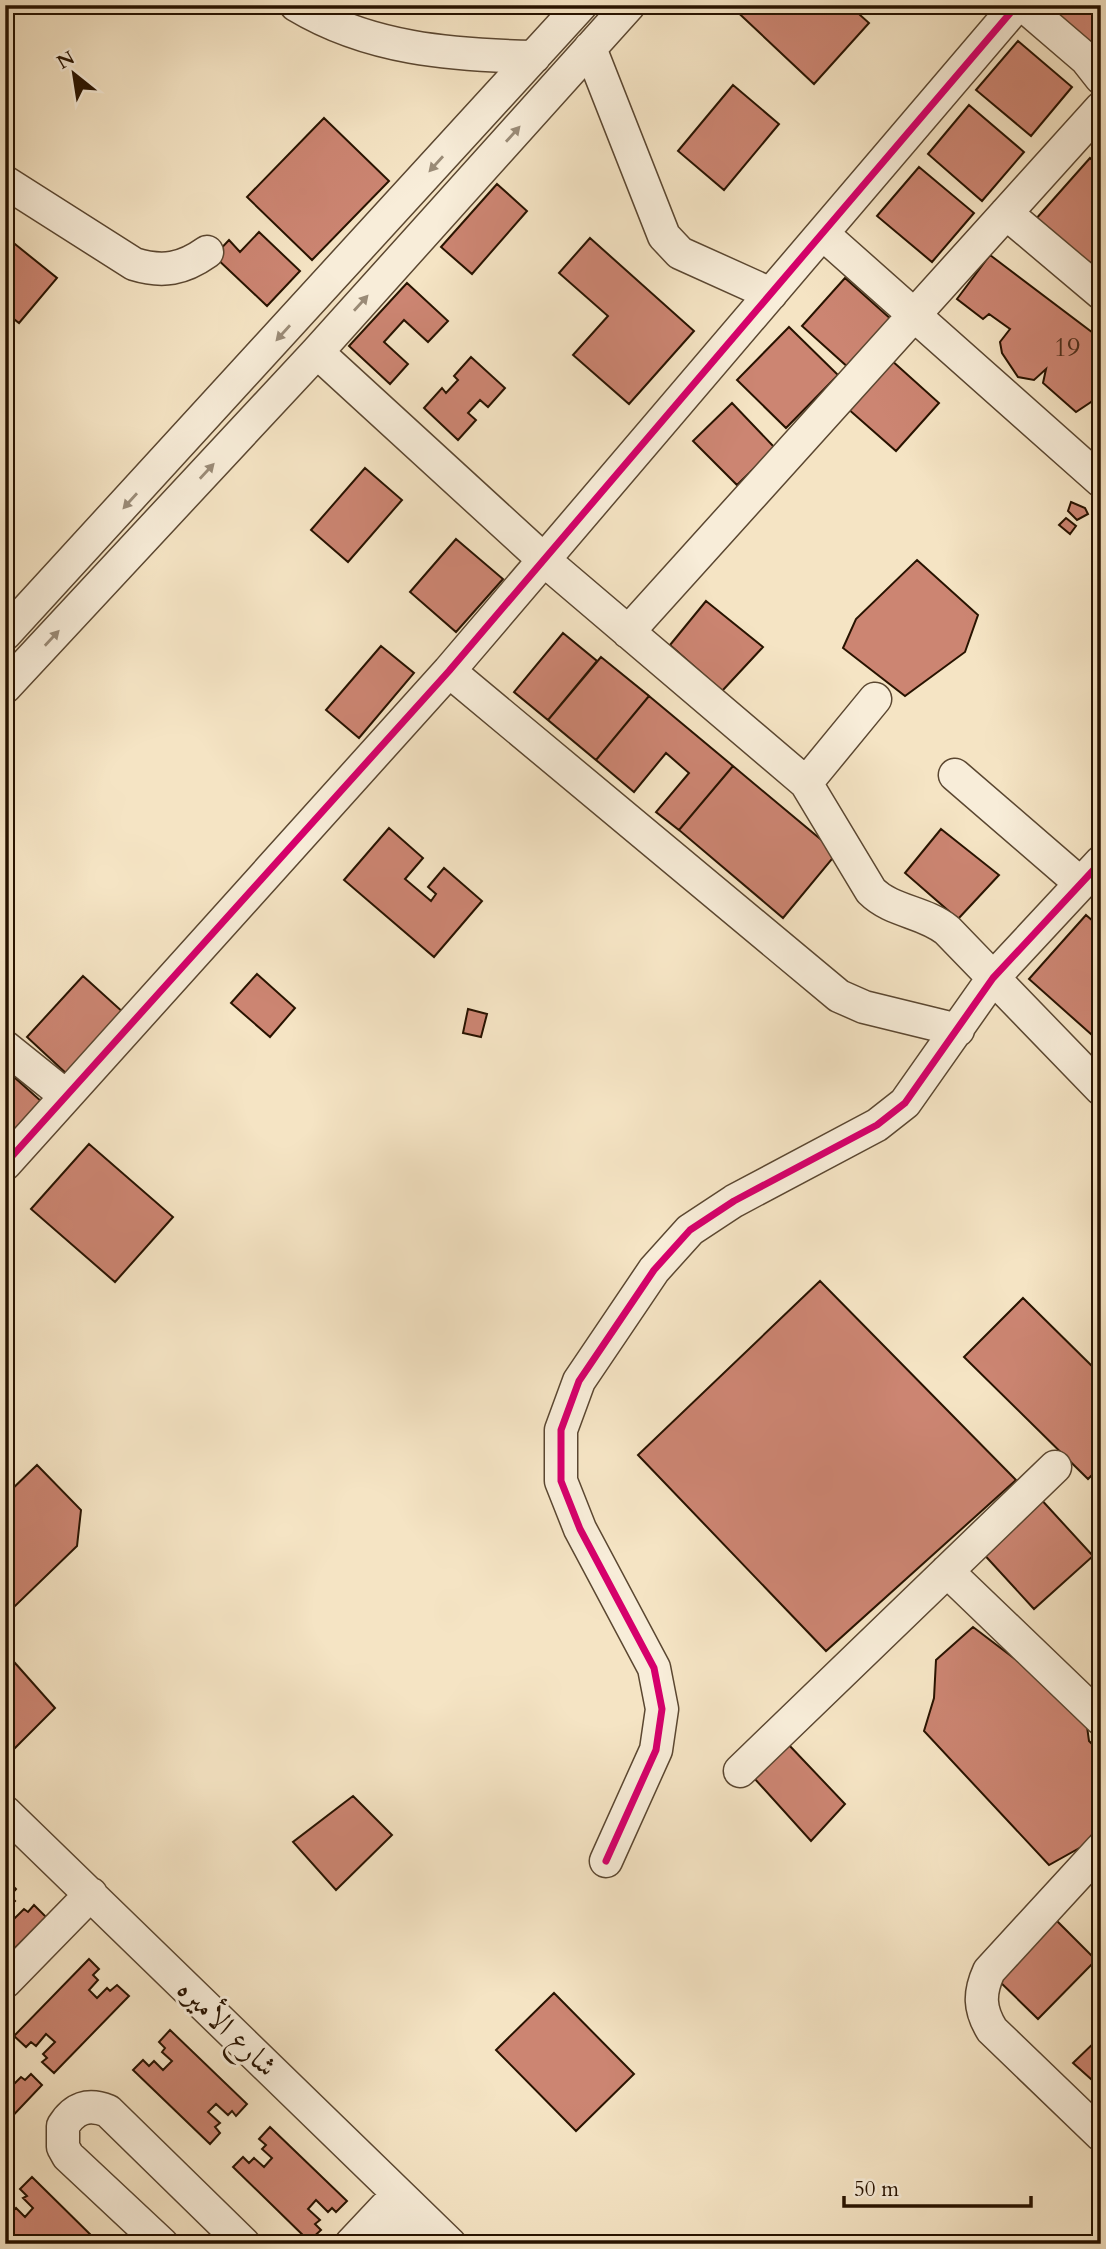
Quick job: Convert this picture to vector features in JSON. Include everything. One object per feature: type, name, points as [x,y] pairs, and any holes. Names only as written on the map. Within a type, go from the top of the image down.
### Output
[{"type":"street","points":[[296,5],[315,17],[384,42],[456,55],[534,57]]},
{"type":"street","points":[[5,634],[581,5]]},
{"type":"street","points":[[5,687],[317,352],[629,5]]},
{"type":"street","points":[[5,1164],[449,671],[1017,5]]},
{"type":"street","points":[[1023,5],[1086,59],[1101,78]]},
{"type":"street","points":[[590,48],[664,236],[680,253],[771,293]]},
{"type":"street","points":[[628,632],[1101,108]]},
{"type":"street","points":[[5,182],[134,264],[153,270],[172,270],[191,263],[207,252]]},
{"type":"street","points":[[1006,213],[1101,293]]},
{"type":"street","points":[[823,234],[1101,481]]},
{"type":"street","points":[[317,352],[544,560],[806,783],[871,891],[884,903],[939,924],[1101,1089]]},
{"type":"street","points":[[99,534],[127,559]]},
{"type":"street","points":[[449,671],[839,996],[864,1007],[958,1030]]},
{"type":"street","points":[[806,783],[875,699]]},
{"type":"street","points":[[607,1861],[656,1750],[662,1709],[654,1668],[568,1506],[561,1481],[559,1455],[568,1405],[579,1381],[654,1270],[690,1230],[734,1201],[862,1134],[891,1115],[917,1090],[993,978],[1090,873],[955,775]]},
{"type":"street","points":[[5,1047],[66,1096]]},
{"type":"street","points":[[740,1771],[1055,1467]]},
{"type":"street","points":[[947,1571],[1101,1719]]},
{"type":"street","name":"شارع الأميره","points":[[5,1812],[450,2244]]},
{"type":"street","points":[[1101,1849],[989,1971],[983,1985],[981,2001],[984,2017],[992,2030],[1101,2135]]},
{"type":"street","points":[[5,1982],[91,1894]]},
{"type":"street","points":[[162,2244],[68,2156],[63,2147],[63,2126],[77,2110],[87,2106],[108,2111],[244,2244]]},
{"type":"street","points":[[351,2244],[409,2204]]},
{"type":"street","points":[[391,2244],[409,2204]]},
{"type":"building","points":[[730,5],[849,5],[869,23],[814,84]]},
{"type":"building","points":[[1044,5],[1101,5],[1101,49],[1095,56]]},
{"type":"building","points":[[1018,41],[1072,87],[1031,136],[976,90]]},
{"type":"building","points":[[733,85],[779,124],[724,190],[678,151]]},
{"type":"building","points":[[969,105],[1024,152],[982,201],[928,154]]},
{"type":"building","points":[[324,118],[389,181],[312,260],[247,197]]},
{"type":"building","points":[[1090,158],[1101,168],[1101,252],[1088,266],[1035,220]]},
{"type":"building","points":[[919,167],[974,213],[932,262],[877,216]]},
{"type":"building","points":[[497,184],[527,211],[472,274],[441,247]]},
{"type":"building","points":[[259,232],[300,271],[267,306],[214,256],[229,240],[240,252]]},
{"type":"building","points":[[5,236],[57,278],[19,323],[5,312]]},
{"type":"building","points":[[590,238],[694,331],[629,404],[573,355],[608,316],[559,273]]},
{"type":"building","points":[[990,255],[1101,339],[1101,389],[1091,402],[1076,412],[1043,383],[1046,369],[1034,380],[1018,377],[1002,353],[1000,342],[1010,329],[989,314],[983,319],[957,299]]},
{"type":"building","points":[[845,278],[893,321],[850,369],[802,326]]},
{"type":"building","points":[[407,283],[448,321],[428,342],[404,320],[384,342],[408,364],[390,384],[349,346]]},
{"type":"building","points":[[789,327],[838,375],[786,428],[737,380]]},
{"type":"building","points":[[471,357],[505,388],[488,407],[480,400],[468,413],[476,420],[458,440],[424,408],[442,388],[446,393],[458,380],[454,376]]},
{"type":"building","points":[[890,359],[939,403],[896,451],[847,408]]},
{"type":"building","points":[[732,403],[775,448],[737,485],[693,441]]},
{"type":"building","points":[[365,468],[402,500],[348,562],[311,530]]},
{"type":"building","points":[[1071,502],[1085,508],[1088,514],[1077,520],[1068,511]]},
{"type":"building","points":[[1066,518],[1076,526],[1070,534],[1059,525]]},
{"type":"building","points":[[456,539],[503,579],[456,632],[410,592]]},
{"type":"building","points":[[917,560],[978,615],[965,652],[905,696],[843,648],[856,619]]},
{"type":"building","points":[[706,601],[763,647],[722,691],[670,645]]},
{"type":"building","points":[[563,633],[597,661],[548,720],[514,692]]},
{"type":"building","points":[[381,646],[414,673],[359,738],[326,710]]},
{"type":"building","points":[[601,657],[649,696],[596,760],[548,720]]},
{"type":"building","points":[[649,696],[733,766],[679,830],[656,812],[689,773],[666,753],[634,792],[596,760]]},
{"type":"building","points":[[733,766],[837,853],[783,918],[679,830]]},
{"type":"building","points":[[389,828],[423,858],[405,879],[431,901],[436,894],[428,887],[444,868],[482,901],[434,957],[344,880]]},
{"type":"building","points":[[941,829],[999,875],[958,919],[905,873]]},
{"type":"building","points":[[1086,915],[1101,928],[1101,1043],[1029,979]]},
{"type":"building","points":[[257,974],[295,1008],[270,1037],[231,1003]]},
{"type":"building","points":[[83,976],[125,1014],[69,1076],[27,1037]]},
{"type":"building","points":[[468,1009],[487,1014],[481,1037],[463,1033]]},
{"type":"building","points":[[5,1069],[42,1102],[5,1142]]},
{"type":"building","points":[[89,1144],[173,1217],[115,1282],[31,1209]]},
{"type":"building","points":[[820,1281],[1016,1480],[826,1651],[638,1455]]},
{"type":"building","points":[[1023,1298],[1101,1375],[1101,1466],[1088,1479],[964,1357]]},
{"type":"building","points":[[37,1465],[81,1510],[77,1546],[14,1607],[5,1599],[5,1496]]},
{"type":"building","points":[[1038,1496],[1093,1556],[1034,1609],[979,1549]]},
{"type":"building","points":[[973,1627],[1085,1712],[1089,1741],[1101,1753],[1101,1823],[1083,1846],[1049,1865],[924,1731],[934,1698],[936,1660]]},
{"type":"building","points":[[5,1654],[15,1663],[5,1673]]},
{"type":"building","points":[[15,1663],[55,1708],[14,1749],[5,1739],[5,1674]]},
{"type":"building","points":[[788,1744],[845,1804],[811,1841],[754,1778]]},
{"type":"building","points":[[353,1796],[392,1835],[336,1890],[293,1842]]},
{"type":"building","points":[[6,1879],[16,1889],[10,1896],[15,1901],[6,1910],[15,1918],[24,1909],[28,1912],[34,1905],[46,1917],[5,1958]]},
{"type":"building","points":[[1055,1919],[1096,1960],[1038,2019],[996,1978]]},
{"type":"building","points":[[89,1959],[99,1969],[93,1975],[98,1980],[89,1990],[97,1998],[107,1988],[110,1991],[117,1985],[129,1996],[54,2073],[42,2062],[47,2058],[43,2054],[55,2042],[46,2034],[36,2046],[31,2042],[26,2047],[14,2036]]},
{"type":"building","points":[[554,1993],[634,2074],[576,2131],[496,2050]]},
{"type":"building","points":[[170,2030],[247,2104],[236,2116],[232,2111],[228,2115],[216,2104],[208,2112],[220,2123],[215,2127],[220,2133],[210,2144],[133,2070],[143,2060],[149,2066],[154,2061],[163,2070],[172,2061],[162,2052],[165,2048],[159,2042]]},
{"type":"building","points":[[1101,2036],[1101,2088],[1073,2063]]},
{"type":"building","points":[[5,2051],[13,2058],[7,2064],[12,2069],[5,2076]]},
{"type":"building","points":[[31,2074],[42,2085],[5,2124],[5,2081],[11,2087],[21,2077],[25,2080]]},
{"type":"building","points":[[270,2127],[347,2201],[336,2212],[332,2208],[328,2212],[316,2200],[308,2209],[320,2220],[315,2224],[321,2230],[309,2241],[233,2167],[243,2157],[249,2163],[254,2158],[264,2167],[272,2158],[262,2149],[266,2145],[259,2139]]},
{"type":"building","points":[[32,2177],[100,2244],[22,2244],[5,2228],[5,2208],[11,2213],[16,2208],[25,2217],[33,2208],[23,2198],[27,2196],[20,2189]]},
{"type":"building","points":[[1101,2228],[1101,2244],[1086,2244]]},
{"type":"cycle path","points":[[5,1164],[449,671],[1017,5]]},
{"type":"cycle path","points":[[606,1861],[656,1750],[662,1709],[654,1668],[580,1529],[561,1481],[561,1430],[579,1381],[654,1270],[690,1230],[734,1201],[877,1125],[905,1103],[993,978],[1101,862]]}]
